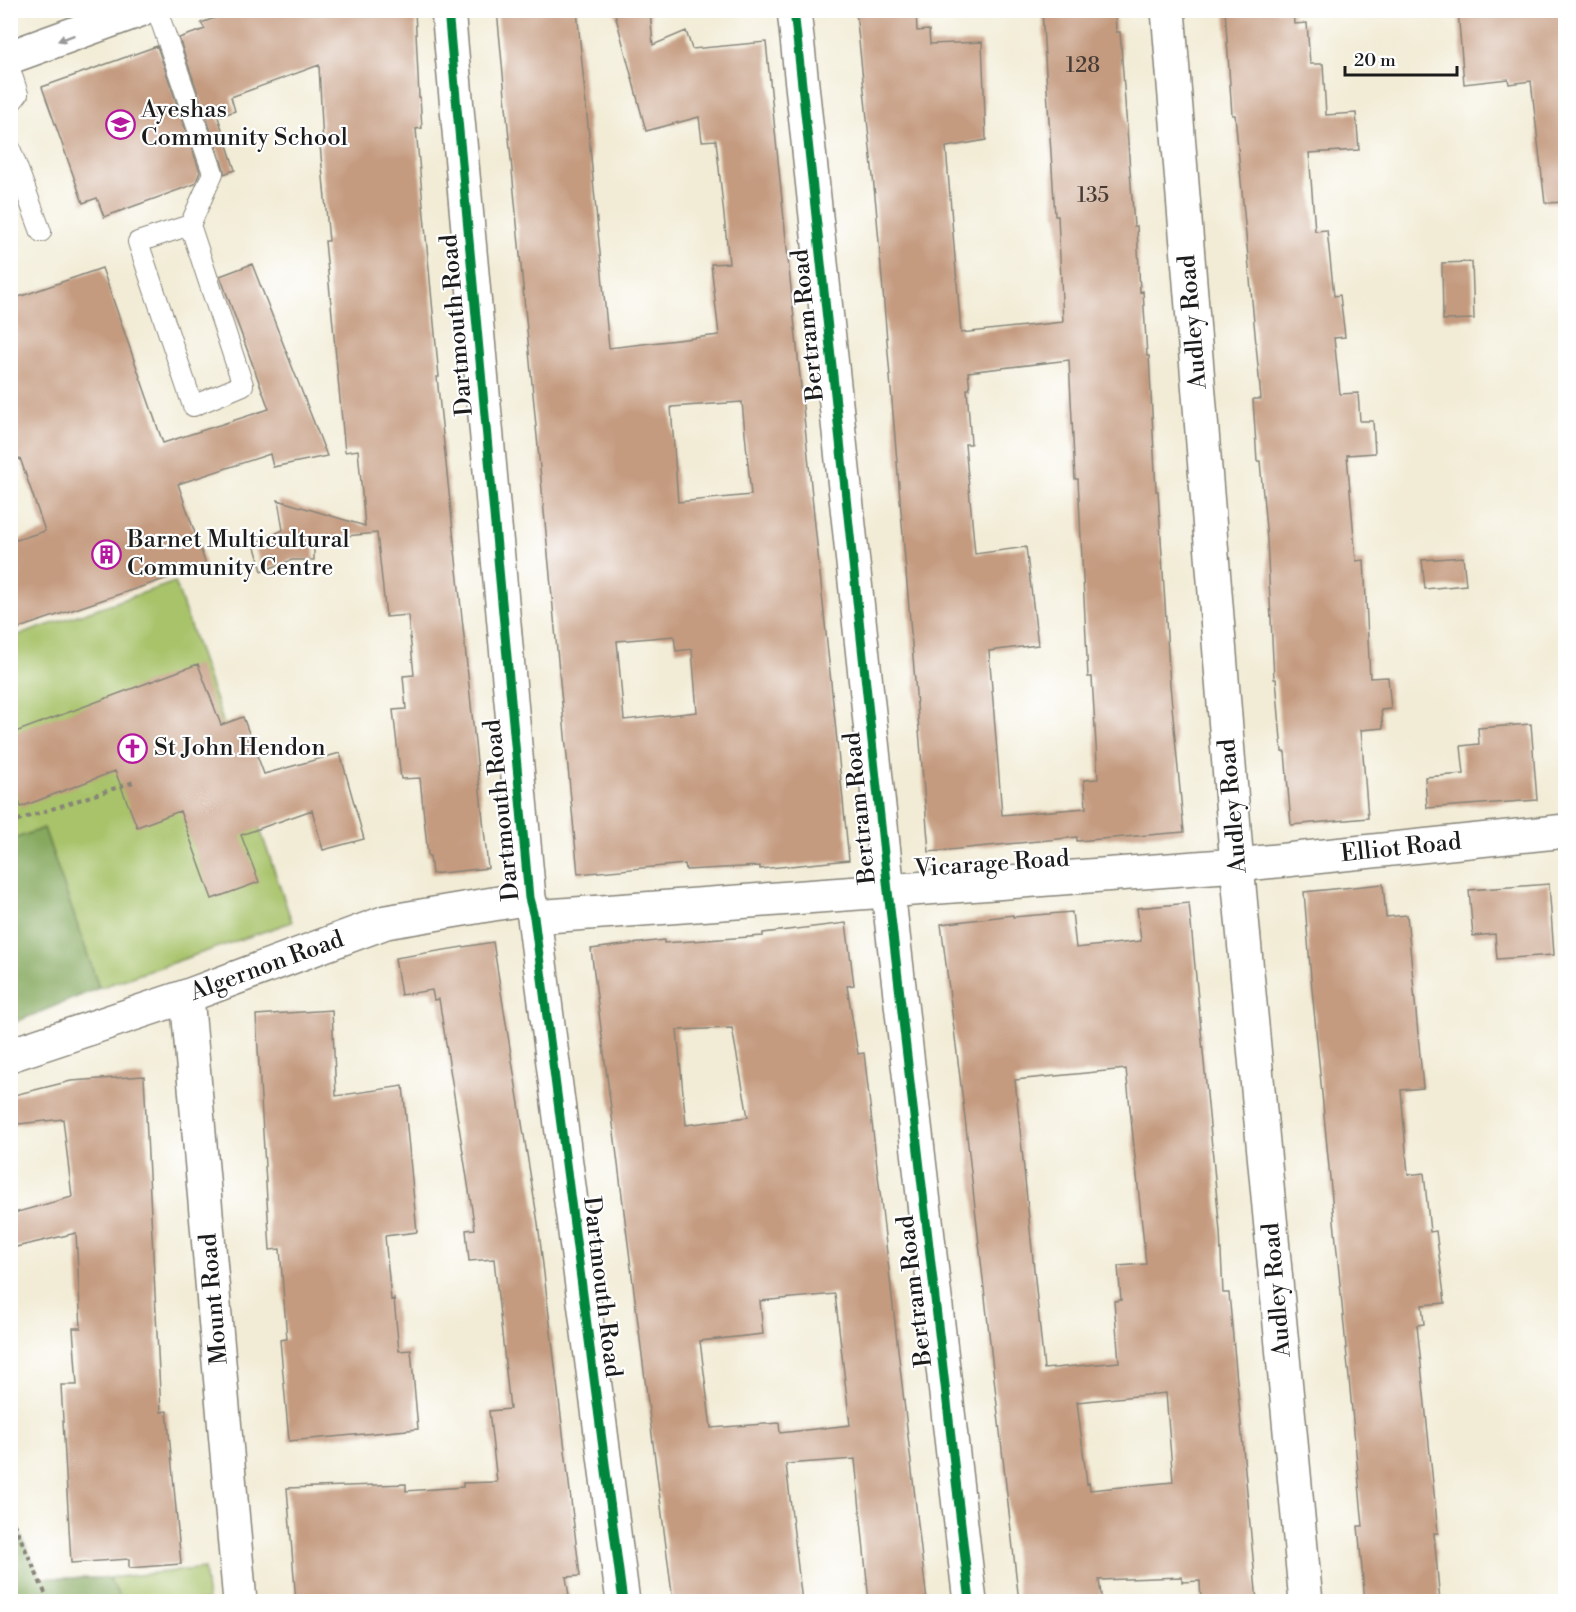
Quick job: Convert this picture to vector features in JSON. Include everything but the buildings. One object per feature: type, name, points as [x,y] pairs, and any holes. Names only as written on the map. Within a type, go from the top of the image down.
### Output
[{"type":"street","points":[[10,57],[140,10]]},
{"type":"street","name":"Dartmouth Road","points":[[448,10],[531,908],[623,1602]]},
{"type":"street","name":"Bertram Road","points":[[794,10],[888,891],[970,1602]]},
{"type":"street","name":"Audley Road","points":[[1168,10],[1238,865],[1306,1602]]},
{"type":"street","name":"Elliot Road","points":[[1238,865],[1566,831]]},
{"type":"street","name":"Vicarage Road","points":[[531,908],[888,891],[1238,865]]},
{"type":"street","name":"Algernon Road","points":[[10,1054],[187,996],[386,922],[531,908]]},
{"type":"street","name":"Mount Road","points":[[187,996],[240,1602]]},
{"type":"lane","points":[[157,10],[213,173],[190,225],[243,386],[193,405],[138,242],[190,225]]},
{"type":"lane","points":[[10,69],[18,94],[10,104]]},
{"type":"lane","points":[[10,148],[41,232]]},
{"type":"path","points":[[10,803],[18,820],[134,782]]},
{"type":"path","points":[[10,1515],[49,1602]]},
{"type":"green space","points":[[175,582],[292,922],[99,988],[44,829],[11,840],[10,638]]},
{"type":"green space","points":[[44,828],[99,988],[11,1024],[11,840]]},
{"type":"green space","points":[[10,1513],[41,1578],[109,1578],[122,1601],[11,1601]]},
{"type":"green space","points":[[204,1568],[208,1601],[122,1601],[109,1578]]},
{"type":"cycle path","points":[[448,10],[529,898],[534,917],[623,1602]]},
{"type":"cycle path","points":[[794,10],[888,891],[970,1602]]},
{"type":"place","name":"Ayeshas Community School","points":[[120,124]]},
{"type":"place","name":"Barnet Multicultural Community Centre","points":[[106,554]]},
{"type":"place","name":"St John Hendon","points":[[133,748]]}]
